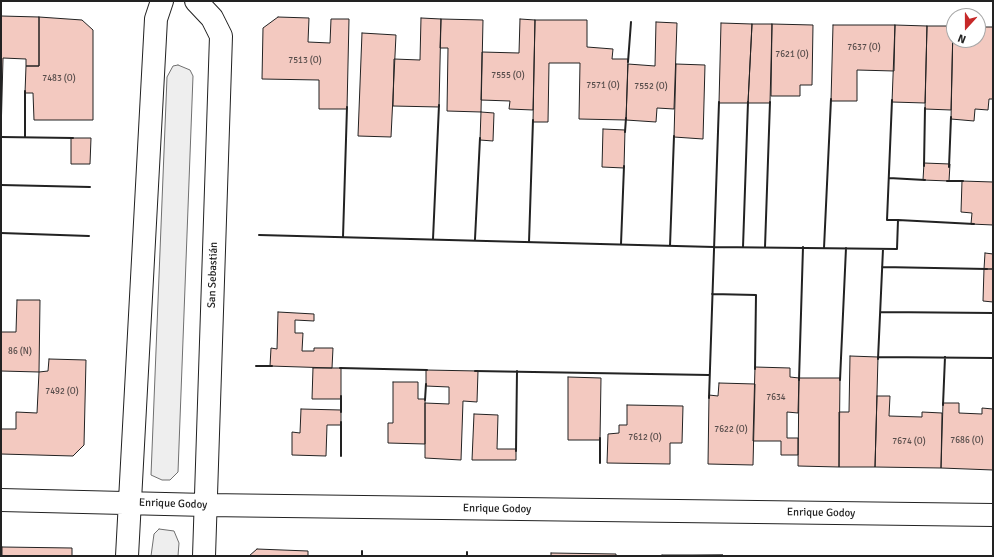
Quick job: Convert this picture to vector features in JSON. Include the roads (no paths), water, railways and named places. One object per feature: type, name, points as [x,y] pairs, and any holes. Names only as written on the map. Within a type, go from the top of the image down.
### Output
[{"type":"street","points":[[127,556],[128,503],[156,19],[162,1]]},
{"type":"street","name":"San Sebastián","points":[[196,1],[212,18],[221,36],[204,556]]},
{"type":"street","name":"Enrique Godoy","points":[[1,500],[206,505],[993,515]]}]
